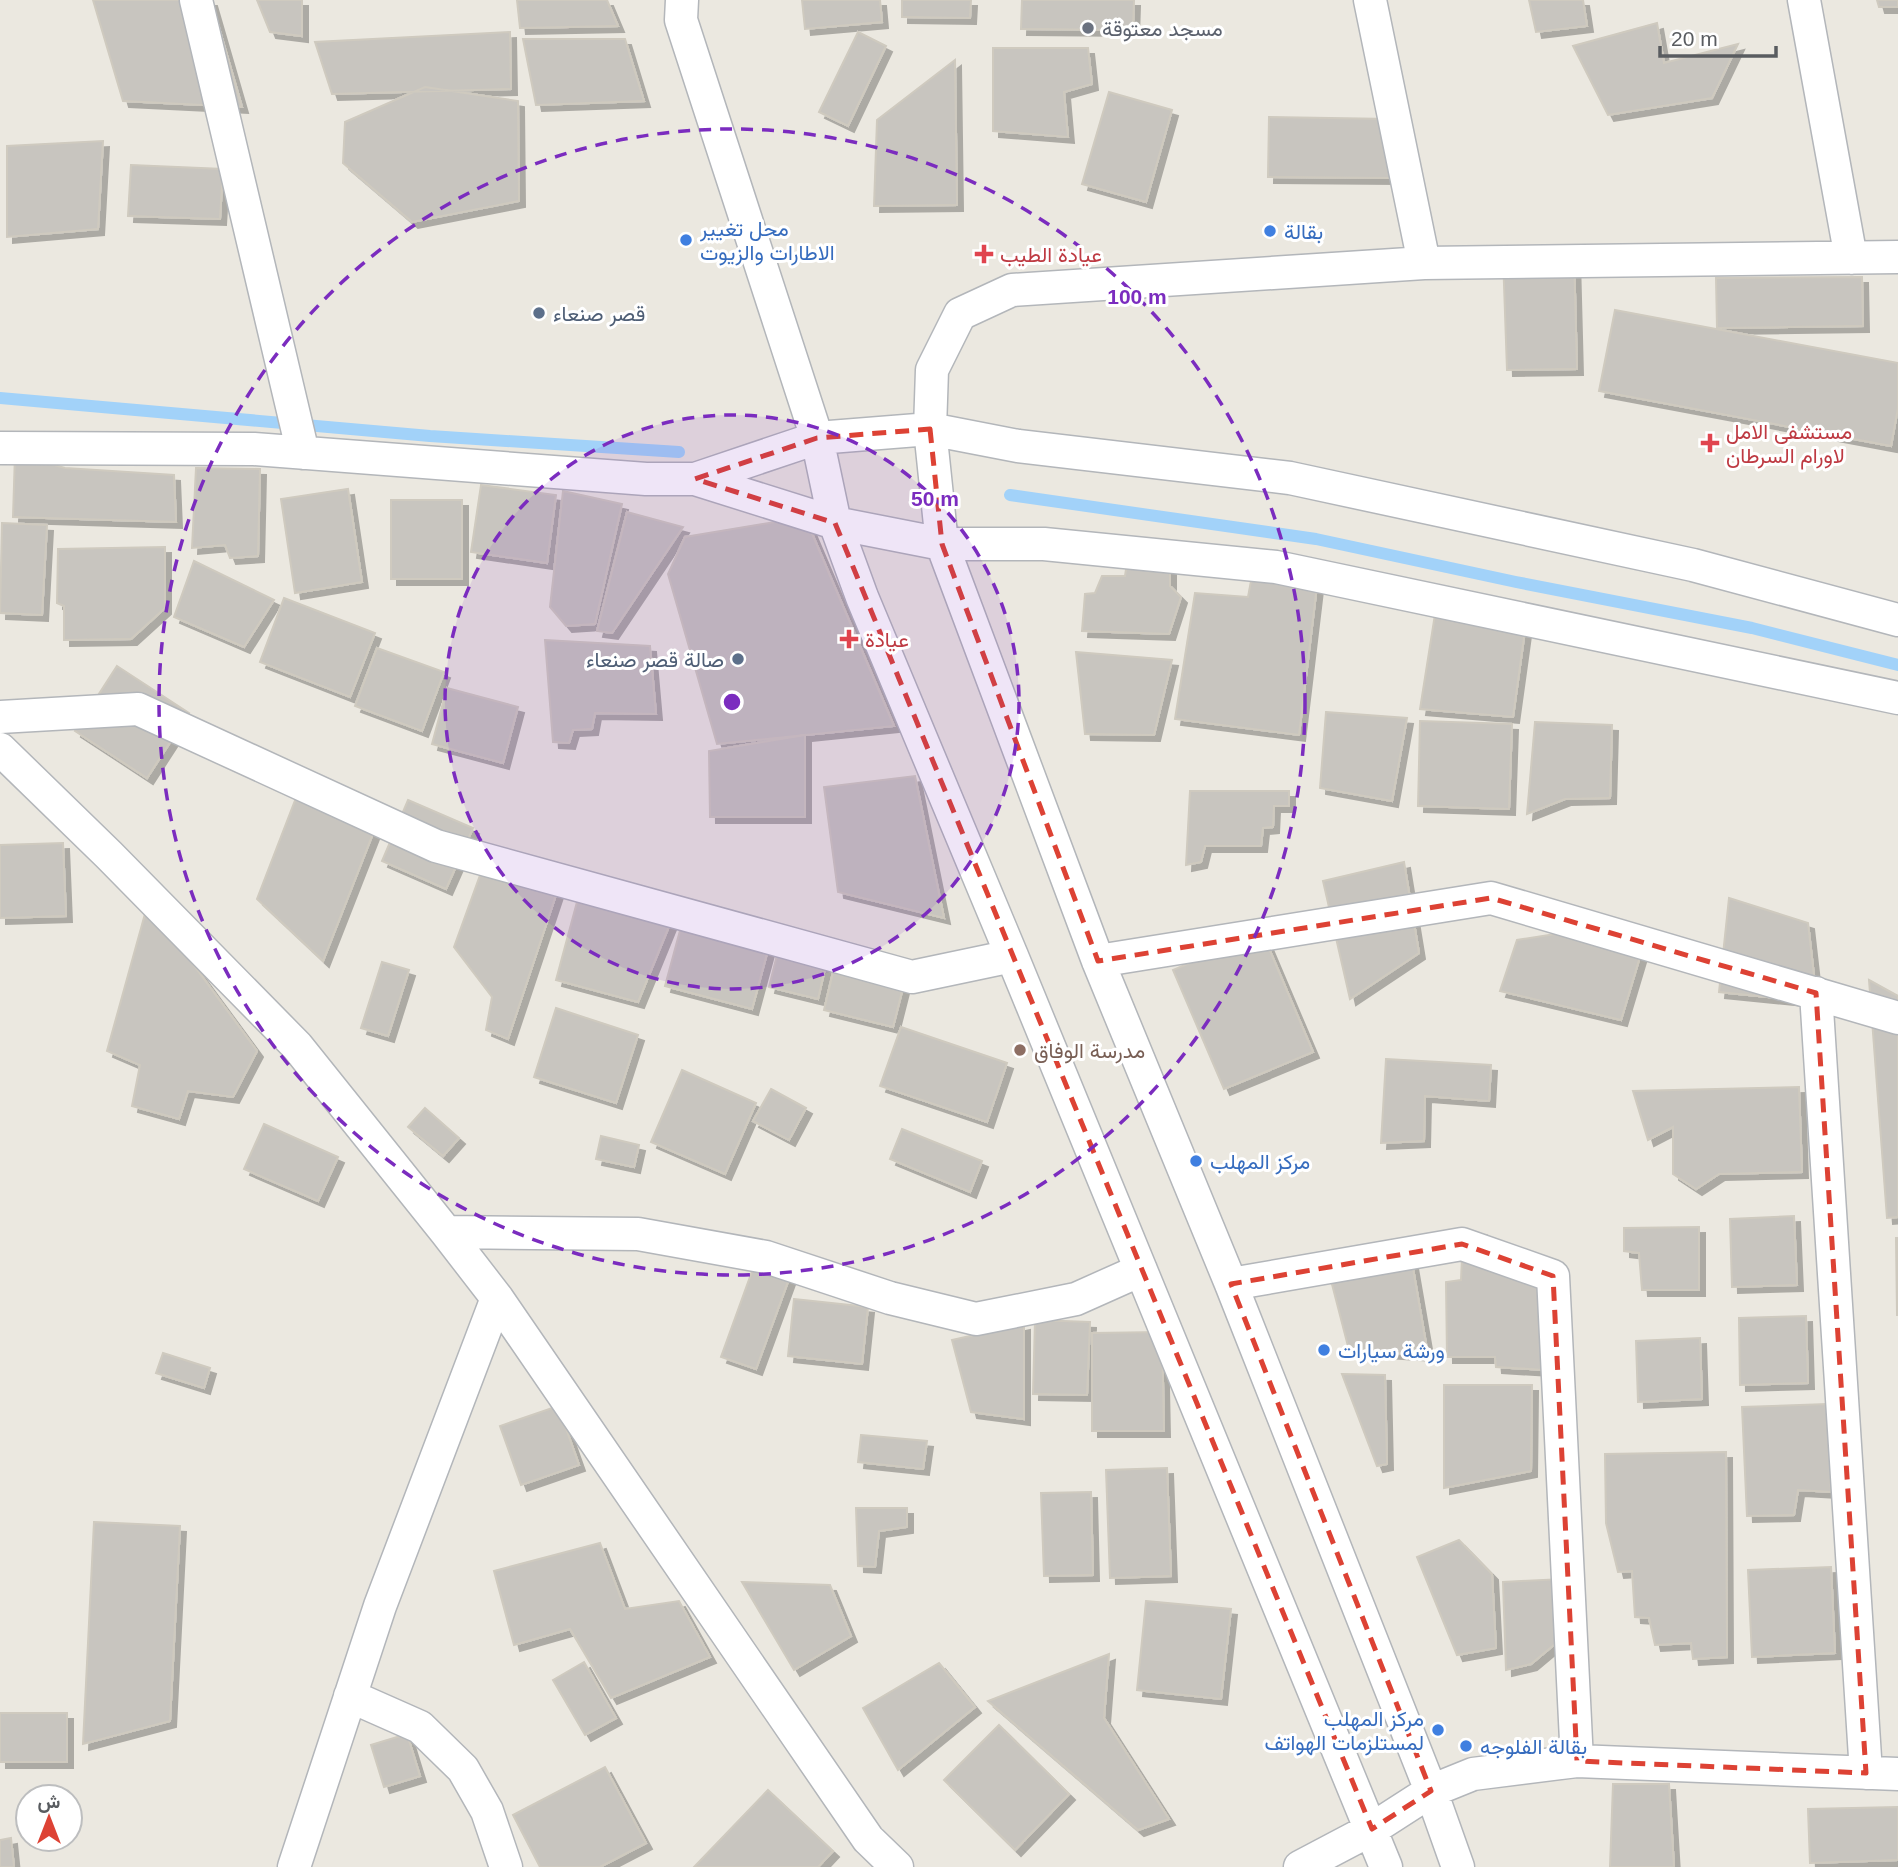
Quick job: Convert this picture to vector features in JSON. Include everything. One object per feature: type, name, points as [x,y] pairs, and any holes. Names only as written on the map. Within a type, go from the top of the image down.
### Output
[{"type":"street","points":[[196,0],[303,453]]},
{"type":"street","points":[[1370,0],[1424,262]]},
{"type":"street","points":[[1804,0],[1851,258]]},
{"type":"street","points":[[674,6],[817,438],[835,523],[862,597],[1386,1867]]},
{"type":"street","points":[[1458,1867],[1432,1791],[1231,1284],[1098,961],[942,544],[930,429],[932,370],[960,314],[1012,290],[1424,262],[1898,257]]},
{"type":"street","points":[[695,479],[817,438],[930,429],[1018,446],[1290,478],[1693,565],[1898,620]]},
{"type":"street","points":[[0,448],[254,449],[646,479],[695,479],[835,523],[942,544],[1044,544],[1276,566],[1898,698]]},
{"type":"street","points":[[0,717],[138,709],[436,846],[912,977],[1012,956]]},
{"type":"street","points":[[0,749],[109,855],[297,1046],[497,1298],[868,1839],[897,1867]]},
{"type":"street","points":[[1098,961],[1491,898],[1898,1018]]},
{"type":"street","points":[[1816,993],[1866,1773]]},
{"type":"street","points":[[446,1232],[638,1234],[766,1257],[890,1298],[976,1319],[1076,1300],[1141,1270]]},
{"type":"street","points":[[1231,1284],[1462,1244],[1553,1276],[1577,1761]]},
{"type":"street","points":[[294,1867],[380,1606],[497,1298]]},
{"type":"street","points":[[350,1696],[420,1727],[463,1769],[487,1811],[506,1867]]},
{"type":"street","points":[[1300,1867],[1372,1829],[1432,1791],[1473,1774],[1577,1761],[1898,1774]]},
{"type":"highlighted area","points":[[930,429],[942,544],[1098,961],[1491,898],[1816,993],[1866,1773],[1577,1761],[1553,1276],[1462,1244],[1231,1284],[1431,1791],[1372,1829],[835,523],[695,479],[817,438]]},
{"type":"building","points":[[93,0],[211,0],[242,107],[123,101]]},
{"type":"building","points":[[257,0],[302,0],[302,36],[270,32]]},
{"type":"building","points":[[517,0],[607,0],[618,26],[520,28]]},
{"type":"building","points":[[802,0],[880,0],[882,22],[805,29]]},
{"type":"building","points":[[902,0],[971,0],[970,18],[902,17]]},
{"type":"building","points":[[1022,0],[1134,0],[1133,30],[1021,29]]},
{"type":"building","points":[[1529,0],[1583,0],[1587,26],[1536,32]]},
{"type":"building","points":[[1877,0],[1898,0],[1898,7],[1879,7]]},
{"type":"building","points":[[1657,23],[1664,63],[1738,44],[1712,98],[1608,115],[1573,46]]},
{"type":"building","points":[[510,32],[511,89],[332,94],[315,42]]},
{"type":"building","points":[[858,32],[886,46],[848,126],[819,112]]},
{"type":"building","points":[[523,39],[625,39],[644,101],[536,105]]},
{"type":"building","points":[[993,48],[1088,48],[1092,84],[1064,92],[1068,137],[993,131]]},
{"type":"building","points":[[955,60],[957,205],[874,206],[877,120]]},
{"type":"building","points":[[425,87],[518,101],[519,201],[412,222],[343,163],[345,122]]},
{"type":"building","points":[[1109,92],[1172,110],[1146,202],[1082,184]]},
{"type":"building","points":[[1269,117],[1391,119],[1391,178],[1268,177]]},
{"type":"building","points":[[103,141],[98,229],[7,237],[7,146]]},
{"type":"building","points":[[131,165],[223,169],[220,219],[128,216]]},
{"type":"building","points":[[1574,254],[1577,369],[1507,370],[1503,256]]},
{"type":"building","points":[[1862,277],[1863,326],[1717,328],[1716,278]]},
{"type":"building","points":[[1615,310],[1898,363],[1898,408],[1891,446],[1599,391]]},
{"type":"building","points":[[15,454],[65,468],[174,475],[176,522],[13,517]]},
{"type":"building","points":[[196,468],[260,469],[258,556],[230,558],[225,545],[192,548]]},
{"type":"building","points":[[481,485],[556,495],[547,563],[471,552]]},
{"type":"building","points":[[348,489],[362,582],[295,593],[281,499]]},
{"type":"building","points":[[563,491],[622,504],[595,624],[566,626],[550,607]]},
{"type":"building","points":[[391,500],[462,500],[462,579],[391,579]]},
{"type":"building","points":[[627,512],[683,527],[612,633],[597,631]]},
{"type":"building","points":[[805,517],[894,726],[717,744],[668,574],[685,537]]},
{"type":"building","points":[[2,523],[47,525],[42,615],[0,613]]},
{"type":"building","points":[[165,547],[165,608],[131,639],[64,640],[64,606],[57,603],[58,549]]},
{"type":"building","points":[[1128,556],[1170,563],[1170,586],[1181,597],[1169,634],[1082,631],[1085,594],[1095,593],[1102,576],[1125,576]]},
{"type":"building","points":[[194,561],[274,600],[244,647],[174,617]]},
{"type":"building","points":[[1254,565],[1318,577],[1299,735],[1175,719],[1195,593],[1248,597]]},
{"type":"building","points":[[284,598],[375,633],[350,697],[260,662]]},
{"type":"building","points":[[1436,608],[1526,623],[1513,717],[1420,709]]},
{"type":"building","points":[[545,640],[650,646],[656,714],[595,713],[592,729],[573,730],[569,743],[553,742]]},
{"type":"building","points":[[377,648],[444,672],[422,731],[355,706]]},
{"type":"building","points":[[1076,652],[1172,660],[1154,735],[1085,734]]},
{"type":"building","points":[[117,666],[189,713],[147,778],[75,731]]},
{"type":"building","points":[[447,688],[518,707],[503,763],[432,744]]},
{"type":"building","points":[[1326,712],[1407,718],[1392,801],[1320,788]]},
{"type":"building","points":[[1420,721],[1512,724],[1509,809],[1418,806]]},
{"type":"building","points":[[1535,722],[1612,725],[1610,798],[1565,799],[1527,814]]},
{"type":"building","points":[[805,735],[805,817],[710,817],[709,751]]},
{"type":"building","points":[[915,776],[944,918],[838,892],[824,787]]},
{"type":"building","points":[[304,777],[381,813],[323,961],[257,899]]},
{"type":"building","points":[[1190,791],[1289,791],[1289,806],[1274,806],[1273,827],[1263,828],[1261,846],[1205,846],[1201,862],[1186,865]]},
{"type":"building","points":[[408,800],[473,828],[446,889],[382,861]]},
{"type":"building","points":[[63,843],[66,916],[0,918],[0,845]]},
{"type":"building","points":[[1404,862],[1419,953],[1350,999],[1323,881]]},
{"type":"building","points":[[483,867],[557,892],[508,1039],[486,1030],[492,997],[454,947]]},
{"type":"building","points":[[1729,898],[1808,923],[1817,1002],[1719,992]]},
{"type":"building","points":[[577,902],[672,919],[638,1002],[556,980]]},
{"type":"building","points":[[148,903],[257,1051],[233,1097],[188,1091],[179,1119],[132,1106],[140,1065],[107,1051]]},
{"type":"building","points":[[685,912],[772,935],[752,1009],[665,986]]},
{"type":"building","points":[[1581,930],[1642,950],[1621,1020],[1500,991],[1517,940]]},
{"type":"building","points":[[1262,932],[1313,1052],[1224,1089],[1173,970]]},
{"type":"building","points":[[782,935],[830,947],[818,999],[769,987]]},
{"type":"building","points":[[840,943],[910,960],[893,1027],[824,1010]]},
{"type":"building","points":[[382,962],[409,970],[388,1036],[361,1028]]},
{"type":"building","points":[[1869,980],[1898,996],[1898,1217],[1887,1218]]},
{"type":"building","points":[[556,1008],[638,1035],[616,1103],[534,1077]]},
{"type":"building","points":[[901,1027],[1007,1063],[987,1122],[880,1086]]},
{"type":"building","points":[[1386,1059],[1491,1065],[1489,1101],[1425,1096],[1424,1141],[1381,1143]]},
{"type":"building","points":[[682,1070],[756,1103],[725,1174],[651,1142]]},
{"type":"building","points":[[1799,1087],[1802,1172],[1719,1174],[1696,1189],[1673,1174],[1673,1127],[1648,1140],[1633,1091]]},
{"type":"building","points":[[771,1089],[806,1108],[789,1140],[753,1121]]},
{"type":"building","points":[[425,1108],[459,1138],[443,1156],[408,1127]]},
{"type":"building","points":[[264,1124],[338,1157],[318,1201],[244,1169]]},
{"type":"building","points":[[902,1129],[982,1161],[970,1192],[890,1159]]},
{"type":"building","points":[[601,1136],[639,1145],[634,1167],[596,1159]]},
{"type":"building","points":[[1794,1216],[1797,1285],[1732,1287],[1730,1219]]},
{"type":"building","points":[[1699,1227],[1699,1290],[1642,1290],[1639,1253],[1624,1251],[1624,1228]]},
{"type":"building","points":[[1463,1234],[1487,1235],[1494,1247],[1544,1259],[1544,1370],[1496,1367],[1495,1357],[1447,1357],[1446,1282],[1461,1280]]},
{"type":"building","points":[[1898,1238],[1898,1315],[1897,1315]]},
{"type":"building","points":[[1410,1251],[1428,1355],[1349,1350],[1326,1261]]},
{"type":"building","points":[[755,1263],[790,1276],[756,1369],[721,1357]]},
{"type":"building","points":[[794,1299],[868,1307],[862,1364],[788,1356]]},
{"type":"building","points":[[1806,1316],[1808,1383],[1740,1385],[1739,1318]]},
{"type":"building","points":[[1035,1320],[1090,1322],[1087,1395],[1033,1394]]},
{"type":"building","points":[[1024,1324],[1024,1419],[971,1412],[952,1340]]},
{"type":"building","points":[[1162,1332],[1164,1431],[1092,1431],[1092,1333]]},
{"type":"building","points":[[1700,1338],[1702,1399],[1638,1402],[1636,1341]]},
{"type":"building","points":[[163,1353],[210,1368],[204,1388],[156,1373]]},
{"type":"building","points":[[1342,1374],[1385,1375],[1387,1464],[1377,1466]]},
{"type":"building","points":[[1444,1385],[1532,1385],[1531,1471],[1444,1488]]},
{"type":"building","points":[[1827,1404],[1831,1492],[1798,1490],[1794,1515],[1747,1516],[1742,1407]]},
{"type":"building","points":[[558,1406],[579,1465],[521,1485],[500,1426]]},
{"type":"building","points":[[861,1435],[927,1441],[923,1469],[858,1462]]},
{"type":"building","points":[[1726,1452],[1727,1657],[1693,1659],[1691,1643],[1655,1645],[1649,1618],[1635,1617],[1632,1571],[1618,1572],[1606,1523],[1605,1454]]},
{"type":"building","points":[[1167,1468],[1171,1576],[1110,1578],[1106,1470]]},
{"type":"building","points":[[1091,1492],[1093,1575],[1044,1576],[1041,1493]]},
{"type":"building","points":[[856,1508],[907,1508],[907,1527],[879,1531],[875,1567],[858,1566]]},
{"type":"building","points":[[94,1522],[180,1526],[170,1721],[83,1744]]},
{"type":"building","points":[[1459,1540],[1492,1574],[1496,1648],[1457,1655],[1417,1557]]},
{"type":"building","points":[[600,1543],[625,1609],[679,1601],[710,1657],[611,1698],[570,1629],[514,1645],[494,1571]]},
{"type":"building","points":[[1831,1567],[1835,1653],[1752,1657],[1748,1570]]},
{"type":"building","points":[[1563,1579],[1555,1644],[1531,1664],[1506,1670],[1503,1582]]},
{"type":"building","points":[[742,1582],[830,1585],[851,1636],[794,1670]]},
{"type":"building","points":[[1146,1601],[1231,1609],[1221,1699],[1137,1690]]},
{"type":"building","points":[[1109,1654],[1104,1718],[1169,1819],[1138,1830],[988,1701]]},
{"type":"building","points":[[584,1662],[616,1718],[585,1735],[553,1680]]},
{"type":"building","points":[[939,1663],[975,1707],[898,1770],[863,1708]]},
{"type":"building","points":[[0,1713],[67,1713],[67,1762],[0,1762]]},
{"type":"building","points":[[999,1725],[1069,1794],[1015,1850],[944,1780]]},
{"type":"building","points":[[407,1734],[420,1776],[384,1787],[371,1745]]},
{"type":"building","points":[[605,1767],[646,1843],[600,1867],[540,1867],[513,1815]]},
{"type":"building","points":[[1613,1784],[1669,1784],[1674,1867],[1610,1867]]},
{"type":"building","points":[[768,1790],[833,1851],[818,1867],[694,1867]]},
{"type":"building","points":[[1898,1807],[1898,1860],[1810,1863],[1808,1809]]},
{"type":"building","points":[[11,1838],[14,1867],[0,1867],[0,1840]]},
{"type":"waterway","points":[[0,398],[430,436],[679,452]]},
{"type":"waterway","points":[[1010,495],[1316,539],[1516,582],[1752,628],[1898,665]]},
{"type":"place","name":"مسجد معتوقة","points":[[1088,28]]},
{"type":"place","name":"بقالة","points":[[1270,231]]},
{"type":"place","name":"محل تغيير الاطارات والزيوت","points":[[686,240]]},
{"type":"place","name":"عيادة الطيب","points":[[984,254]]},
{"type":"place","name":"قصر صنعاء","points":[[539,313]]},
{"type":"place","name":"مستشفى الامل لاورام السرطان","points":[[1710,443]]},
{"type":"place","name":"عيادة","points":[[849,639]]},
{"type":"place","name":"صالة قصر صنعاء","points":[[738,659]]},
{"type":"place","name":"مدرسة الوفاق","points":[[1020,1050]]},
{"type":"place","name":"مركز المهلب","points":[[1196,1161]]},
{"type":"place","name":"ورشة سيارات","points":[[1324,1350]]},
{"type":"place","name":"مركز المهلب لمستلزمات الهواتف","points":[[1438,1730]]},
{"type":"place","name":"بقالة الفلوجه","points":[[1466,1746]]}]
